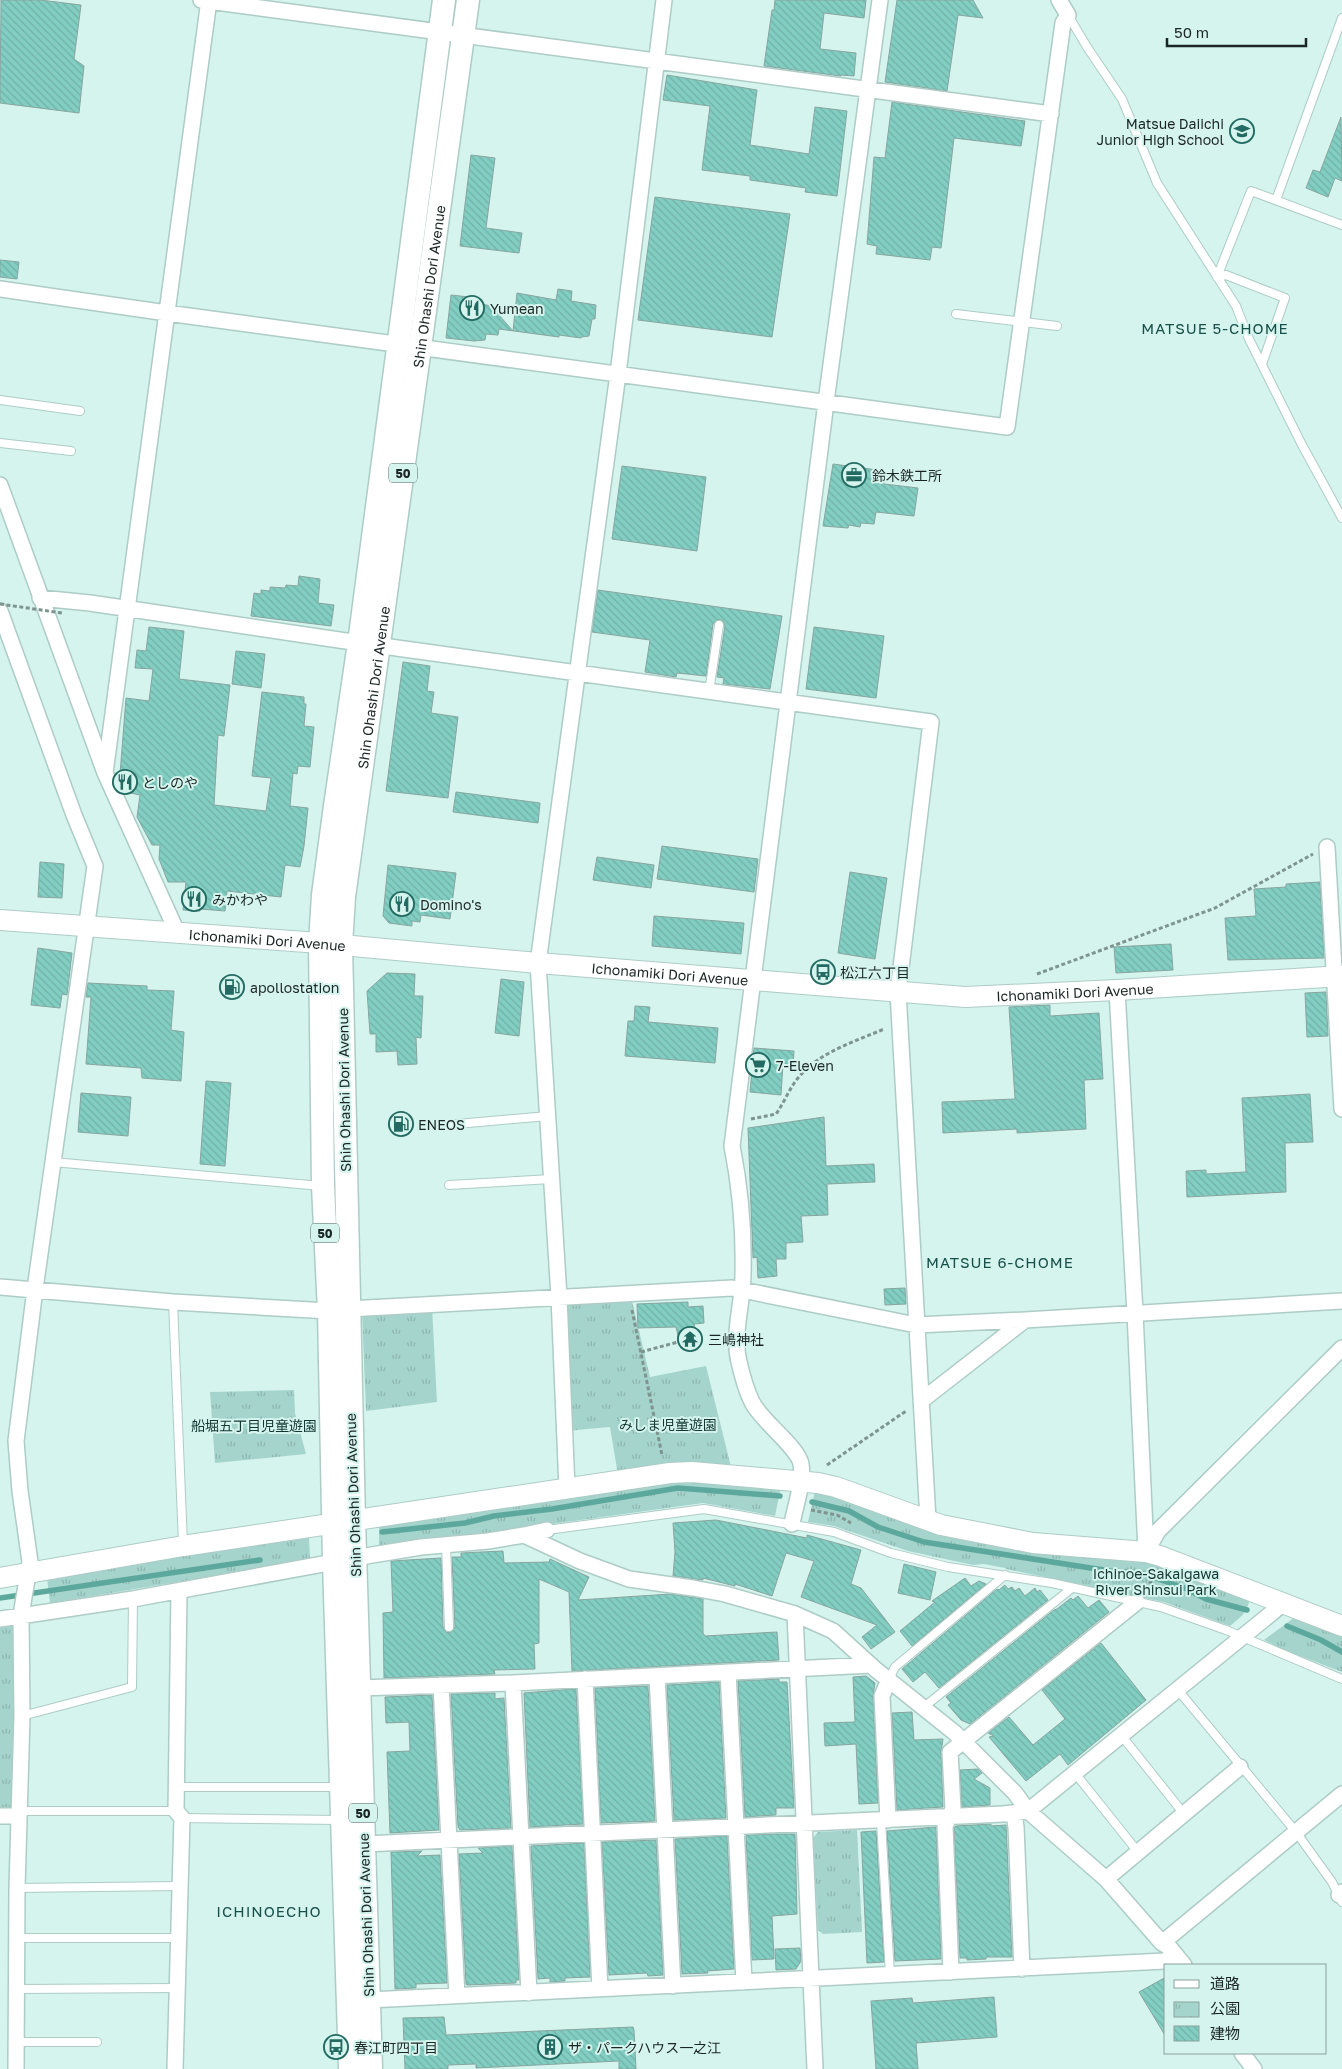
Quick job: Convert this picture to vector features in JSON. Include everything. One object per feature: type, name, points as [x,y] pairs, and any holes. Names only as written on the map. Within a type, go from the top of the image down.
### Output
[{"type":"main road","name":"Shin Ohashi Dori Avenue","points":[[339,1310],[323,1186],[330,944],[344,896],[398,344],[444,0]]},
{"type":"main road","name":"Shin Ohashi Dori Avenue","points":[[369,644],[421,348],[468,0]]},
{"type":"main road","name":"Shin Ohashi Dori Avenue","points":[[330,944],[344,1560],[340,1787],[350,2069]]},
{"type":"main road","name":"Shin Ohashi Dori Avenue","points":[[344,1560],[359,1688],[371,2069]]},
{"type":"street","points":[[105,773],[167,313],[206,0],[1050,114]]},
{"type":"street","points":[[566,1489],[559,1297],[538,963],[618,374],[664,0]]},
{"type":"street","points":[[792,1524],[802,1473],[798,1456],[772,1429],[752,1403],[738,1360],[737,1341],[744,1275],[738,1175],[732,1146],[826,402],[880,0]]},
{"type":"street","points":[[0,289],[1007,427],[1063,23],[1068,15],[1059,0]]},
{"type":"street","points":[[0,484],[105,773],[176,932]]},
{"type":"street","points":[[40,598],[90,603],[126,610],[931,722],[898,992],[928,1520]]},
{"type":"street","points":[[0,611],[74,815],[95,866],[35,1289],[16,1441],[20,1491],[30,1562],[21,1615],[22,1716],[17,1888],[16,2069]]},
{"type":"street","points":[[1327,847],[1339,976],[1342,1109]]},
{"type":"street","name":"Ichonamiki Dori Avenue","points":[[0,920],[330,944],[538,963],[965,997],[1117,990],[1339,976]]},
{"type":"street","points":[[1117,990],[1151,1559]]},
{"type":"street","points":[[0,1287],[173,1302],[339,1310],[628,1292],[732,1288],[916,1325],[1342,1301]]},
{"type":"street","points":[[921,1400],[1025,1320]]},
{"type":"street","points":[[1151,1559],[1158,1531],[1342,1348]]},
{"type":"street","points":[[0,1578],[183,1546],[665,1473],[692,1472],[818,1483],[836,1487],[941,1525],[1033,1543],[1151,1559],[1164,1557],[1342,1626]]},
{"type":"street","points":[[0,1619],[133,1599],[421,1547],[488,1541],[547,1530]]},
{"type":"street","points":[[524,1535],[580,1561],[629,1579],[725,1594],[795,1614],[833,1630],[871,1665],[964,1742],[1015,1793],[1021,1812],[1106,1879],[1162,1943],[1179,1959]]},
{"type":"street","points":[[176,2069],[180,1938],[177,1787],[179,1591]]},
{"type":"street","points":[[951,1972],[945,1826],[953,1808],[950,1752],[1137,1602]]},
{"type":"street","points":[[364,1844],[737,1828],[1021,1812],[1075,1773],[1284,1603]]},
{"type":"street","points":[[795,1614],[815,2069]]},
{"type":"street","points":[[359,1688],[513,1683],[871,1665]]},
{"type":"street","points":[[728,1672],[744,1982]]},
{"type":"street","points":[[657,1676],[673,1986]]},
{"type":"street","points":[[585,1679],[600,1989]]},
{"type":"street","points":[[885,1820],[882,1696],[889,1679]]},
{"type":"street","points":[[513,1683],[529,1993]]},
{"type":"street","points":[[441,1685],[457,1996]]},
{"type":"street","points":[[1106,1879],[1240,1767]]},
{"type":"street","points":[[1162,1943],[1342,1794]]},
{"type":"street","points":[[1021,1812],[1016,1827],[1022,1968]]},
{"type":"street","points":[[0,1816],[19,1814]]},
{"type":"street","points":[[369,2000],[1179,1959]]},
{"type":"street","points":[[1243,2054],[1254,2069]]},
{"type":"lane","points":[[1068,15],[1087,48],[1122,100],[1157,183],[1236,306],[1249,339],[1301,443],[1342,518]]},
{"type":"lane","points":[[1276,200],[1342,18]]},
{"type":"lane","points":[[1217,277],[1251,190],[1342,225]]},
{"type":"lane","points":[[1217,277],[1226,275],[1285,298],[1262,364]]},
{"type":"lane","points":[[956,314],[1057,326]]},
{"type":"lane","points":[[0,400],[80,411]]},
{"type":"lane","points":[[0,443],[71,451]]},
{"type":"lane","points":[[709,692],[719,625]]},
{"type":"lane","points":[[446,1125],[548,1116]]},
{"type":"lane","points":[[53,1162],[323,1186]]},
{"type":"lane","points":[[449,1185],[551,1179]]},
{"type":"lane","points":[[173,1302],[183,1546]]},
{"type":"lane","points":[[547,1530],[704,1509],[792,1524],[834,1532],[891,1553],[948,1567],[1005,1575],[1161,1607],[1242,1637],[1342,1679]]},
{"type":"lane","points":[[446,1545],[449,1627]]},
{"type":"lane","points":[[889,1679],[895,1667],[1005,1575]]},
{"type":"lane","points":[[924,1707],[1072,1588]]},
{"type":"lane","points":[[22,1716],[132,1687],[133,1599]]},
{"type":"lane","points":[[1177,1689],[1296,1832],[1341,1896]]},
{"type":"lane","points":[[1121,1735],[1184,1814]]},
{"type":"lane","points":[[1075,1773],[1138,1852]]},
{"type":"lane","points":[[177,1787],[340,1787]]},
{"type":"lane","points":[[19,1814],[179,1815],[342,1820]]},
{"type":"lane","points":[[885,1820],[890,1975]]},
{"type":"lane","points":[[17,1888],[180,1886]]},
{"type":"lane","points":[[17,1938],[180,1938]]},
{"type":"lane","points":[[17,1989],[178,1988]]},
{"type":"lane","points":[[16,2042],[98,2042]]},
{"type":"path","points":[[0,604],[62,613]]},
{"type":"path","points":[[1031,976],[1215,908],[1327,847]]},
{"type":"path","points":[[735,1121],[765,1118],[776,1114],[786,1101],[796,1080],[809,1066],[827,1054],[886,1028],[899,1019]]},
{"type":"path","points":[[628,1292],[665,1473]]},
{"type":"path","points":[[640,1352],[678,1342]]},
{"type":"path","points":[[800,1481],[830,1464],[921,1400]]},
{"type":"path","points":[[1149,1589],[1151,1559]]},
{"type":"green space","name":"みしま児童遊園","points":[[631,1297],[650,1377],[706,1366],[733,1475],[619,1481],[610,1427],[566,1431],[562,1299]]},
{"type":"green space","points":[[432,1307],[437,1402],[366,1411],[362,1312]]},
{"type":"green space","name":"船堀五丁目児童遊園","points":[[294,1390],[295,1413],[306,1454],[215,1463],[210,1392]]},
{"type":"green space","points":[[672,1480],[781,1487],[775,1516],[703,1503],[509,1530],[489,1535],[425,1539],[379,1546],[379,1524]]},
{"type":"green space","name":"Ichinoe-Sakaigawa River Shinsui Park","points":[[815,1491],[1162,1565],[1250,1599],[1243,1614],[1230,1626],[1164,1602],[1005,1568],[984,1564],[973,1565],[908,1551],[834,1526],[808,1522]]},
{"type":"green space","points":[[309,1537],[310,1560],[50,1603],[47,1578],[134,1562]]},
{"type":"green space","points":[[1295,1617],[1342,1635],[1342,1672],[1264,1640]]},
{"type":"green space","points":[[20,1621],[17,1810],[0,1817],[0,1624]]},
{"type":"green space","points":[[857,1830],[862,1932],[823,1934],[818,1930],[813,1838],[818,1832]]},
{"type":"building","points":[[1,0],[40,0],[81,5],[74,59],[84,66],[79,113],[0,103]]},
{"type":"building","points":[[775,0],[866,0],[864,18],[824,13],[820,49],[856,53],[854,76],[764,66]]},
{"type":"building","points":[[897,0],[973,0],[983,18],[958,15],[947,91],[885,82]]},
{"type":"building","points":[[667,75],[757,90],[750,145],[809,154],[815,107],[847,111],[837,196],[805,192],[806,188],[750,180],[750,176],[702,170],[710,106],[663,100]]},
{"type":"building","points":[[892,102],[1025,121],[1021,146],[954,138],[941,248],[932,247],[930,260],[876,254],[877,246],[867,244],[874,157],[885,158]]},
{"type":"building","points":[[1341,117],[1342,181],[1335,178],[1328,197],[1306,188],[1313,170],[1320,172]]},
{"type":"building","points":[[471,155],[495,158],[486,228],[522,233],[519,253],[460,246]]},
{"type":"building","points":[[655,197],[790,214],[772,337],[638,320]]},
{"type":"building","points":[[0,260],[19,262],[17,279],[0,277]]},
{"type":"building","points":[[558,289],[572,291],[571,301],[596,305],[595,319],[592,319],[589,336],[581,338],[559,335],[559,337],[513,331],[517,293],[556,300]]},
{"type":"building","points":[[451,295],[478,298],[477,303],[491,306],[513,331],[499,329],[498,335],[486,334],[485,340],[474,341],[446,338]]},
{"type":"building","points":[[833,464],[885,471],[884,484],[918,488],[914,516],[876,512],[874,524],[861,523],[860,527],[849,525],[848,528],[823,526]]},
{"type":"building","points":[[622,466],[706,477],[697,551],[612,539]]},
{"type":"building","points":[[299,576],[320,579],[318,603],[334,605],[331,626],[251,616],[254,593],[261,594],[261,590],[270,591],[270,587],[285,588],[286,585],[298,586]]},
{"type":"building","points":[[598,590],[782,616],[770,689],[723,684],[724,678],[717,677],[725,626],[723,621],[719,619],[713,624],[706,676],[677,673],[676,677],[645,672],[650,640],[592,632]]},
{"type":"building","points":[[149,627],[184,631],[179,679],[230,685],[224,736],[218,735],[214,805],[266,811],[271,778],[252,776],[262,692],[304,697],[304,704],[306,704],[304,726],[314,727],[310,767],[298,766],[297,774],[293,773],[290,806],[308,808],[304,846],[300,867],[285,865],[281,897],[227,891],[225,911],[183,910],[186,882],[168,882],[159,859],[160,845],[152,845],[137,817],[140,795],[126,792],[120,774],[126,698],[149,701],[153,669],[135,668],[137,650],[146,651]]},
{"type":"building","points":[[814,627],[884,636],[876,698],[806,689]]},
{"type":"building","points":[[236,651],[265,654],[261,688],[232,684]]},
{"type":"building","points":[[403,662],[430,666],[427,691],[434,692],[431,713],[458,717],[448,798],[386,791]]},
{"type":"building","points":[[456,792],[540,803],[538,823],[453,812]]},
{"type":"building","points":[[662,846],[758,859],[754,892],[657,879]]},
{"type":"building","points":[[597,857],[654,865],[651,888],[593,880]]},
{"type":"building","points":[[40,862],[64,864],[62,898],[38,897]]},
{"type":"building","points":[[388,865],[456,873],[450,919],[421,915],[420,922],[412,921],[412,926],[389,923],[383,916]]},
{"type":"building","points":[[850,872],[887,878],[875,959],[838,953]]},
{"type":"building","points":[[1320,882],[1324,958],[1228,960],[1225,918],[1256,916],[1254,889],[1286,887],[1286,884]]},
{"type":"building","points":[[654,916],[744,923],[741,954],[652,946]]},
{"type":"building","points":[[1171,944],[1173,970],[1116,973],[1114,947]]},
{"type":"building","points":[[38,948],[72,953],[67,995],[62,994],[60,1008],[31,1005]]},
{"type":"building","points":[[387,973],[415,974],[414,996],[423,996],[421,1038],[416,1037],[417,1064],[398,1065],[397,1051],[376,1052],[376,1034],[370,1034],[367,991]]},
{"type":"building","points":[[501,979],[524,982],[519,1036],[495,1033]]},
{"type":"building","points":[[88,983],[147,986],[147,990],[174,991],[171,1030],[184,1032],[181,1081],[142,1078],[141,1068],[86,1064],[91,997],[86,997]]},
{"type":"building","points":[[1326,992],[1328,1036],[1307,1037],[1305,993]]},
{"type":"building","points":[[1050,1005],[1050,1016],[1099,1013],[1103,1079],[1084,1080],[1086,1129],[1017,1133],[1017,1129],[943,1133],[942,1102],[1015,1099],[1009,1007]]},
{"type":"building","points":[[635,1006],[650,1007],[648,1022],[718,1028],[715,1063],[625,1056],[628,1021],[634,1021]]},
{"type":"building","points":[[754,1048],[794,1051],[793,1065],[783,1064],[781,1095],[750,1092]]},
{"type":"building","points":[[206,1081],[231,1083],[225,1166],[200,1164]]},
{"type":"building","points":[[81,1093],[131,1097],[128,1136],[78,1132]]},
{"type":"building","points":[[1310,1094],[1313,1142],[1285,1143],[1286,1192],[1187,1197],[1186,1171],[1206,1170],[1206,1174],[1246,1172],[1242,1098]]},
{"type":"building","points":[[824,1117],[826,1166],[874,1164],[875,1182],[827,1184],[828,1215],[801,1216],[803,1242],[786,1243],[786,1259],[776,1259],[777,1276],[758,1278],[757,1257],[753,1258],[748,1128]]},
{"type":"building","points":[[905,1288],[906,1304],[885,1305],[884,1289]]},
{"type":"building","points":[[688,1302],[688,1307],[703,1306],[704,1323],[694,1324],[699,1343],[681,1348],[676,1327],[638,1328],[637,1304]]},
{"type":"building","points":[[716,1520],[807,1538],[807,1535],[861,1550],[851,1584],[861,1588],[895,1632],[871,1649],[862,1637],[877,1625],[801,1597],[814,1561],[786,1553],[772,1596],[735,1584],[735,1586],[703,1578],[703,1580],[673,1576],[675,1552],[673,1523]]},
{"type":"building","points":[[503,1551],[504,1563],[549,1562],[550,1559],[589,1577],[578,1600],[671,1594],[703,1599],[703,1633],[705,1636],[777,1632],[779,1660],[572,1671],[569,1592],[539,1579],[539,1643],[534,1644],[535,1669],[494,1670],[495,1674],[384,1678],[383,1613],[393,1612],[391,1561],[441,1558],[443,1627],[446,1632],[450,1633],[455,1627],[452,1557],[461,1557],[461,1553]]},
{"type":"building","points":[[904,1564],[936,1572],[930,1600],[898,1593]]},
{"type":"building","points":[[965,1578],[971,1586],[979,1581],[986,1584],[912,1646],[900,1631],[935,1602],[932,1601]]},
{"type":"building","points":[[1005,1585],[1008,1589],[1012,1587],[1015,1591],[1019,1588],[1025,1596],[1035,1588],[1037,1592],[1040,1590],[1048,1600],[939,1688],[925,1672],[913,1682],[902,1669],[997,1589],[999,1590]]},
{"type":"building","points":[[1078,1596],[1088,1608],[1099,1600],[1109,1612],[970,1724],[961,1720],[948,1705],[951,1703],[946,1697],[1054,1610],[1071,1598],[1073,1600]]},
{"type":"building","points":[[1101,1643],[1146,1700],[1068,1765],[1060,1754],[1026,1781],[989,1737],[994,1736],[988,1733],[1009,1717],[1033,1745],[1065,1719],[1042,1690]]},
{"type":"building","points":[[866,1676],[875,1683],[873,1696],[878,1803],[859,1804],[856,1744],[825,1746],[824,1723],[855,1722],[853,1677]]},
{"type":"building","points":[[779,1679],[779,1682],[787,1682],[794,1808],[776,1808],[776,1815],[745,1817],[738,1681]]},
{"type":"building","points":[[719,1682],[726,1818],[674,1820],[667,1685]]},
{"type":"building","points":[[648,1686],[655,1821],[601,1823],[595,1688]]},
{"type":"building","points":[[576,1689],[583,1824],[530,1827],[524,1693]]},
{"type":"building","points":[[495,1693],[495,1699],[504,1698],[511,1828],[460,1830],[458,1827],[451,1694]]},
{"type":"building","points":[[432,1695],[439,1830],[390,1833],[387,1752],[410,1751],[409,1722],[386,1723],[385,1697]]},
{"type":"building","points":[[912,1712],[914,1740],[943,1739],[941,1752],[943,1807],[897,1810],[892,1713]]},
{"type":"building","points":[[978,1769],[982,1773],[974,1779],[990,1788],[990,1805],[962,1807],[960,1770]]},
{"type":"building","points":[[991,1824],[991,1826],[1006,1825],[1012,1957],[986,1957],[986,1959],[967,1960],[967,1958],[960,1958],[954,1828],[956,1826]]},
{"type":"building","points":[[936,1827],[941,1959],[895,1961],[887,1831]]},
{"type":"building","points":[[876,1831],[884,1962],[867,1963],[861,1832]]},
{"type":"building","points":[[795,1834],[797,1914],[772,1916],[774,1959],[752,1960],[746,1835]]},
{"type":"building","points":[[727,1836],[734,1969],[682,1974],[675,1839]]},
{"type":"building","points":[[656,1840],[663,1975],[648,1976],[647,1973],[609,1975],[602,1842]]},
{"type":"building","points":[[584,1843],[590,1977],[565,1978],[565,1981],[550,1982],[550,1978],[538,1979],[531,1846]]},
{"type":"building","points":[[512,1846],[519,1980],[516,1980],[516,1983],[467,1985],[459,1854],[483,1853],[478,1848]]},
{"type":"building","points":[[422,1851],[417,1856],[440,1855],[447,1983],[416,1984],[416,1988],[395,1989],[391,1852]]},
{"type":"building","points":[[800,1948],[801,1961],[796,1969],[776,1970],[775,1949]]},
{"type":"building","points":[[1164,1978],[1164,2034],[1139,1992]]},
{"type":"building","points":[[994,1997],[997,2037],[916,2043],[918,2069],[876,2069],[871,2001],[912,1998],[913,2003]]},
{"type":"building","name":"ザ・パークハウス一之江","points":[[444,2017],[446,2035],[633,2027],[636,2069],[619,2069],[619,2061],[476,2068],[476,2064],[448,2065],[448,2069],[405,2069],[403,2018]]},
{"type":"waterway","points":[[382,1532],[465,1523],[494,1516],[552,1509],[678,1488],[780,1496]]},
{"type":"waterway","points":[[812,1502],[849,1511],[878,1527],[924,1542],[1110,1571],[1141,1573],[1187,1589],[1206,1599],[1247,1610]]},
{"type":"waterway","points":[[0,1598],[260,1560]]},
{"type":"waterway","points":[[1287,1626],[1321,1640],[1342,1652]]},
{"type":"place","name":"Matsue Daiichi Junior High School","points":[[1242,131]]},
{"type":"place","name":"Yumean","points":[[472,308]]},
{"type":"place","name":"鈴木鉄工所","points":[[854,475]]},
{"type":"place","name":"としのや","points":[[125,782]]},
{"type":"place","name":"みかわや","points":[[194,899]]},
{"type":"place","name":"Domino's","points":[[402,904]]},
{"type":"place","name":"松江六丁目","points":[[823,972]]},
{"type":"place","name":"apollostation","points":[[232,987]]},
{"type":"place","name":"7-Eleven","points":[[758,1065]]},
{"type":"place","name":"ENEOS","points":[[401,1124]]},
{"type":"place","name":"三嶋神社","points":[[690,1339]]},
{"type":"place","name":"春江町四丁目","points":[[336,2047]]},
{"type":"place","name":"ザ・パークハウス一之江","points":[[550,2047]]},
{"type":"district","name":"MATSUE 5-CHOME","points":[[1215,328]]},
{"type":"district","name":"MATSUE 6-CHOME","points":[[1000,1262]]},
{"type":"district","name":"ICHINOECHO","points":[[269,1911]]}]
